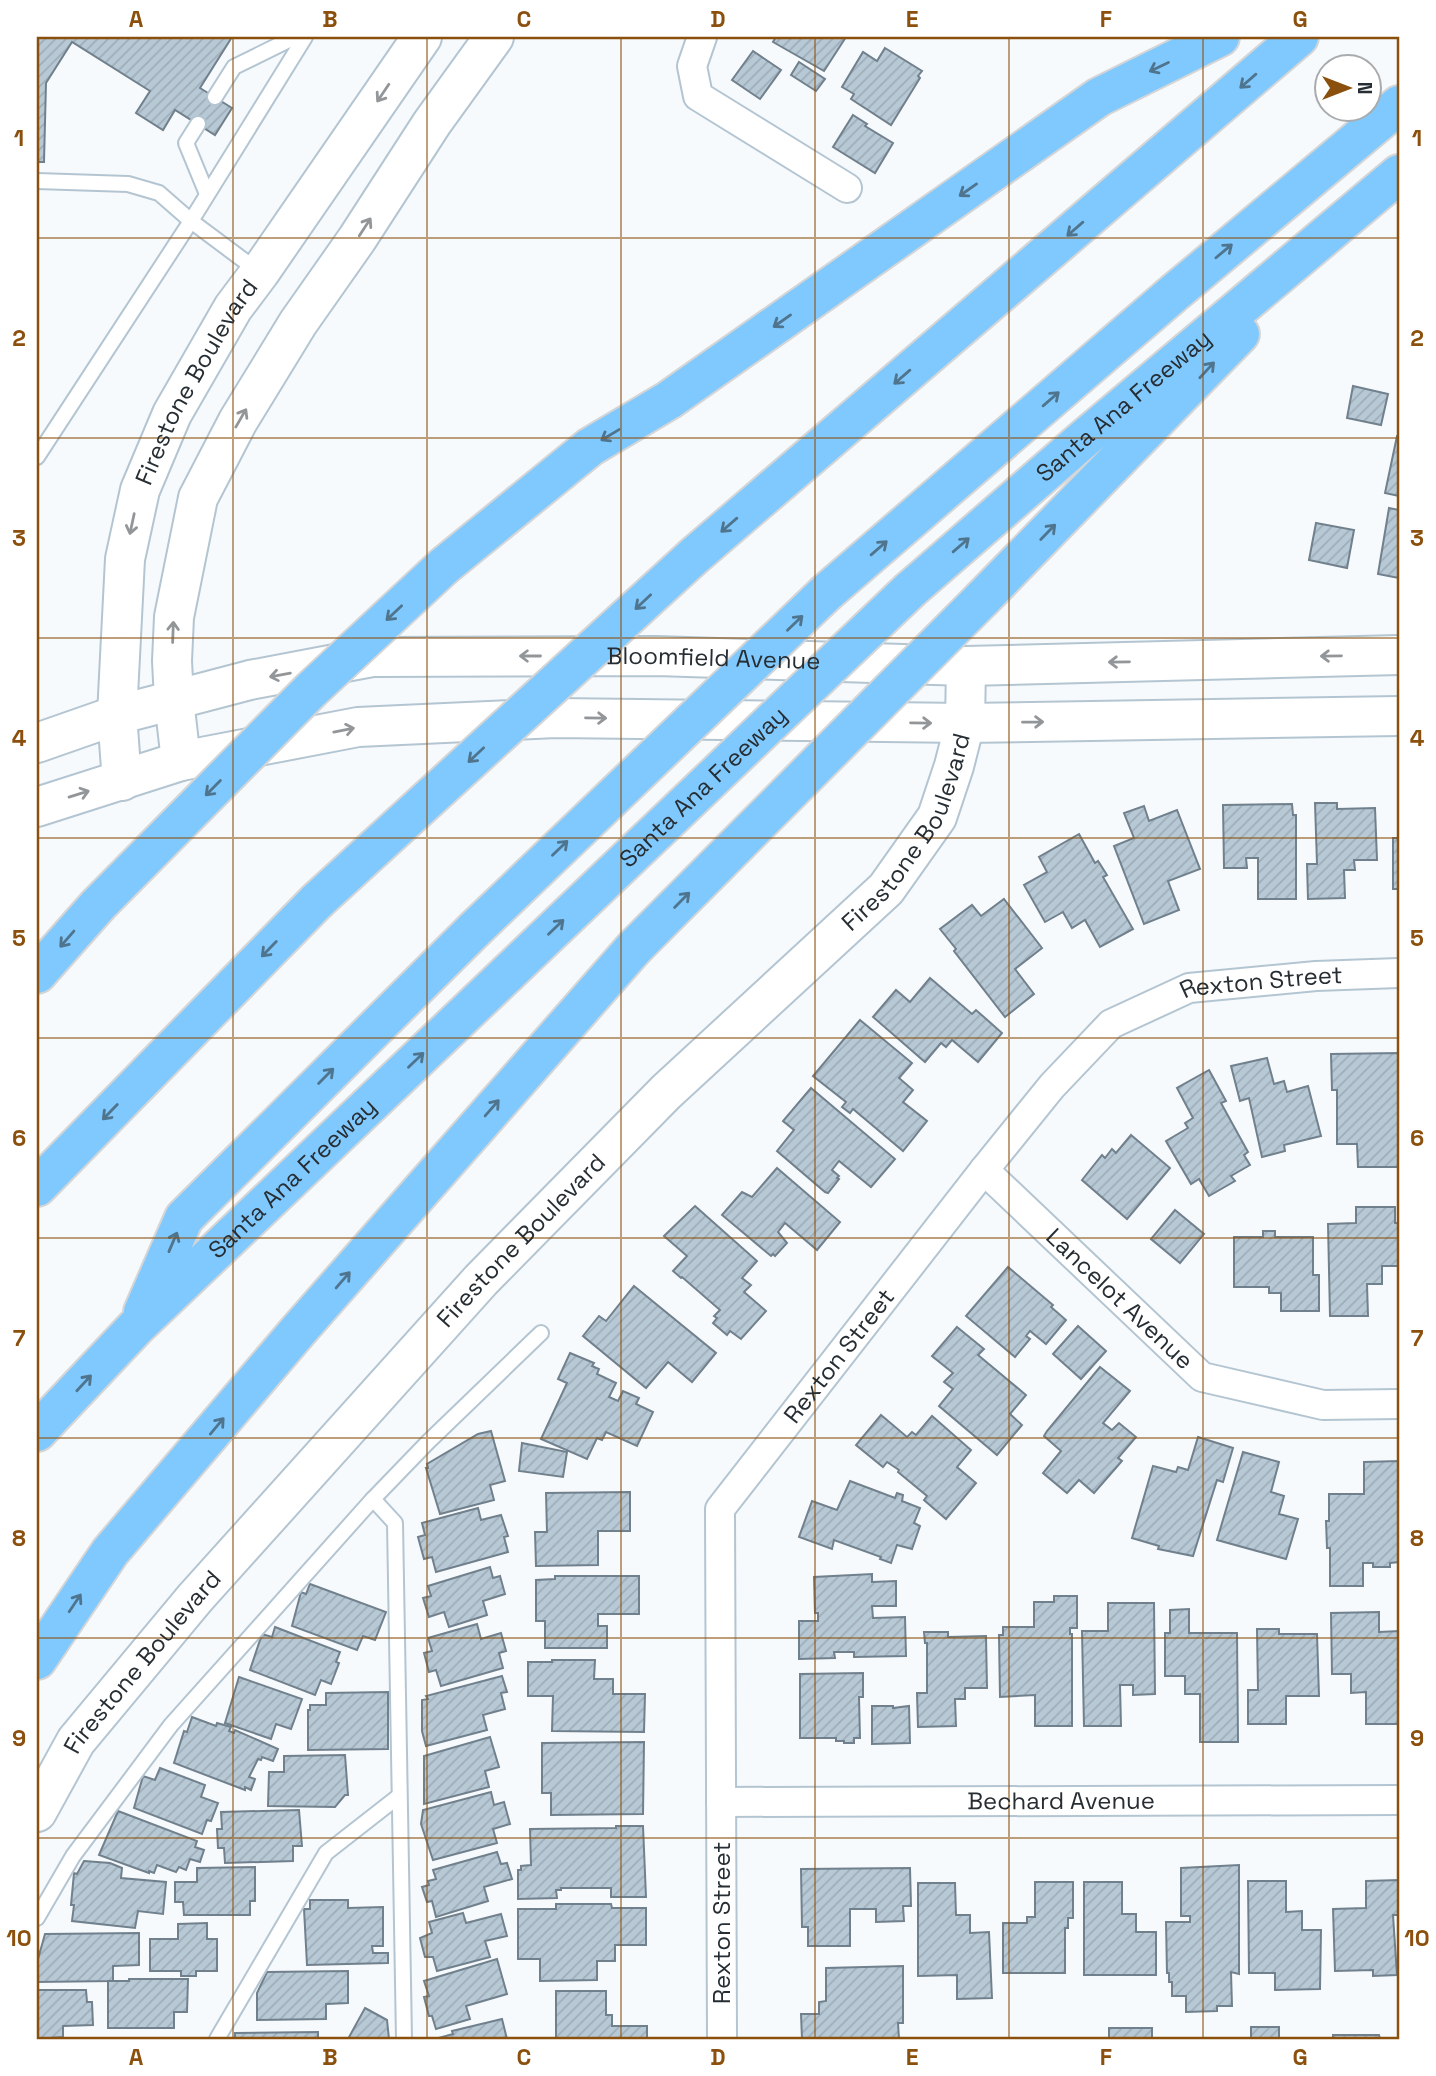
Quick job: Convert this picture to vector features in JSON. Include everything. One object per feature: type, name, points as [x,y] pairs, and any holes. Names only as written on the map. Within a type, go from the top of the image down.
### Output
[{"type":"highway","points":[[37,974],[98,905],[311,690],[444,566],[590,447],[680,393],[1099,97],[1220,37]]},
{"type":"highway","points":[[37,1187],[317,901],[694,556],[1299,37]]},
{"type":"highway","points":[[136,1327],[184,1217],[475,929],[827,592],[1174,293],[1399,105]]},
{"type":"highway","name":"Santa Ana Freeway","points":[[37,1433],[136,1327],[910,590],[1086,437],[1399,174]]},
{"type":"highway","points":[[37,1660],[110,1552],[298,1331],[634,948],[1196,381],[1357,208]]},
{"type":"street","name":"Firestone Boulevard","points":[[122,781],[117,715],[125,559],[140,490],[172,414],[233,308],[422,37]]},
{"type":"street","points":[[181,761],[174,700],[174,617],[198,498],[238,421],[298,323],[357,239],[432,123],[494,37]]},
{"type":"street","points":[[702,37],[692,66],[698,96],[847,188]]},
{"type":"street","name":"Bloomfield Avenue","points":[[37,743],[117,715],[250,680],[372,657],[657,656],[966,666],[1399,655]]},
{"type":"street","name":"Firestone Boulevard","points":[[37,1812],[76,1741],[186,1608],[481,1280],[666,1092],[886,889],[937,817],[965,723],[966,666]]},
{"type":"street","points":[[37,807],[181,761],[358,727],[556,718],[965,723],[1399,716]]},
{"type":"street","name":"Rexton Street","points":[[722,2039],[720,1509],[984,1170],[1052,1086],[1111,1024],[1189,988],[1316,976],[1399,974]]},
{"type":"street","name":"Lancelot Avenue","points":[[984,1170],[1202,1377],[1323,1405],[1399,1404]]},
{"type":"street","name":"Bechard Avenue","points":[[721,1801],[1399,1800]]},
{"type":"lane","points":[[215,97],[234,67],[295,37]]},
{"type":"lane","points":[[37,457],[191,221],[305,37]]},
{"type":"lane","points":[[198,124],[186,143],[207,194]]},
{"type":"lane","points":[[37,181],[128,184],[159,193],[191,221],[260,272]]},
{"type":"lane","points":[[37,1918],[73,1856],[171,1726],[373,1499],[541,1333]]},
{"type":"lane","points":[[373,1499],[396,1523],[404,2039]]},
{"type":"lane","points":[[217,2039],[326,1853],[399,1796]]},
{"type":"building","points":[[37,37],[232,37],[200,88],[232,108],[215,135],[175,110],[163,130],[136,113],[150,91],[72,42],[46,83],[44,162],[37,162]]},
{"type":"building","points":[[776,37],[846,37],[824,71],[773,42]]},
{"type":"building","points":[[885,48],[922,71],[891,125],[851,99],[854,94],[842,87],[863,52],[877,61]]},
{"type":"building","points":[[753,51],[781,70],[760,99],[732,80]]},
{"type":"building","points":[[799,62],[825,79],[816,91],[791,75]]},
{"type":"building","points":[[853,115],[867,124],[865,126],[893,143],[875,173],[833,147]]},
{"type":"building","points":[[1353,386],[1388,394],[1381,425],[1347,418]]},
{"type":"building","points":[[1399,436],[1399,496],[1385,493]]},
{"type":"building","points":[[1389,508],[1399,510],[1399,578],[1378,574]]},
{"type":"building","points":[[1316,523],[1354,530],[1347,568],[1309,560]]},
{"type":"building","points":[[1315,803],[1337,803],[1337,809],[1375,808],[1377,860],[1354,860],[1355,870],[1344,870],[1345,898],[1308,899],[1307,864],[1317,864]]},
{"type":"building","points":[[1292,804],[1293,815],[1296,815],[1296,899],[1258,899],[1258,858],[1246,858],[1247,868],[1224,868],[1223,805]]},
{"type":"building","points":[[1144,806],[1149,821],[1177,810],[1200,869],[1168,881],[1179,910],[1144,924],[1114,846],[1134,838],[1124,813]]},
{"type":"building","points":[[1079,834],[1095,863],[1098,861],[1107,875],[1103,877],[1133,929],[1100,947],[1085,920],[1072,928],[1063,912],[1045,922],[1024,885],[1047,872],[1039,857]]},
{"type":"building","points":[[1393,838],[1399,838],[1399,889],[1393,889]]},
{"type":"building","points":[[1004,899],[1042,948],[1015,969],[1034,994],[1005,1017],[940,929],[972,905],[981,916]]},
{"type":"building","points":[[930,978],[972,1014],[976,1010],[1002,1033],[978,1062],[952,1040],[946,1047],[941,1043],[925,1062],[873,1017],[896,990],[910,1002]]},
{"type":"building","points":[[860,1020],[912,1063],[899,1078],[913,1090],[903,1102],[927,1121],[903,1151],[853,1109],[850,1113],[842,1107],[846,1102],[813,1076]]},
{"type":"building","points":[[1399,1053],[1399,1167],[1358,1167],[1357,1144],[1337,1144],[1337,1090],[1332,1090],[1331,1054]]},
{"type":"building","points":[[1267,1058],[1274,1084],[1284,1081],[1287,1092],[1308,1086],[1321,1136],[1284,1145],[1285,1151],[1262,1157],[1249,1098],[1240,1101],[1231,1066]]},
{"type":"building","points":[[1209,1070],[1226,1101],[1221,1103],[1248,1152],[1244,1155],[1250,1165],[1231,1176],[1235,1181],[1209,1196],[1199,1179],[1191,1184],[1166,1141],[1188,1128],[1185,1123],[1193,1118],[1177,1088]]},
{"type":"building","points":[[811,1088],[895,1159],[871,1187],[839,1161],[832,1170],[839,1179],[828,1193],[825,1192],[777,1151],[794,1130],[783,1121]]},
{"type":"building","points":[[1131,1135],[1170,1168],[1127,1219],[1082,1180],[1102,1155],[1105,1158],[1112,1149],[1116,1153]]},
{"type":"building","points":[[777,1168],[840,1222],[817,1250],[785,1223],[778,1232],[787,1243],[775,1256],[771,1256],[722,1215],[742,1192],[752,1197]]},
{"type":"building","points":[[695,1206],[757,1261],[742,1278],[751,1285],[744,1292],[766,1311],[741,1339],[730,1331],[727,1335],[713,1323],[717,1318],[714,1316],[720,1310],[673,1271],[687,1256],[664,1236]]},
{"type":"building","points":[[1356,1207],[1395,1207],[1395,1223],[1399,1223],[1399,1266],[1382,1266],[1382,1284],[1367,1284],[1368,1316],[1330,1316],[1328,1224],[1356,1223]]},
{"type":"building","points":[[1175,1210],[1204,1234],[1180,1263],[1151,1239]]},
{"type":"building","points":[[1263,1231],[1275,1231],[1275,1237],[1313,1237],[1313,1275],[1319,1275],[1319,1311],[1281,1311],[1281,1293],[1269,1293],[1269,1287],[1234,1287],[1234,1237],[1263,1237]]},
{"type":"building","points":[[1008,1267],[1053,1305],[1051,1307],[1066,1320],[1046,1344],[1030,1331],[1026,1336],[1030,1339],[1015,1357],[966,1316]]},
{"type":"building","points":[[634,1286],[716,1353],[692,1382],[668,1362],[646,1388],[583,1336],[599,1316],[606,1321]]},
{"type":"building","points":[[1078,1326],[1106,1351],[1081,1379],[1053,1354]]},
{"type":"building","points":[[957,1327],[984,1349],[978,1355],[1026,1395],[1010,1414],[1022,1425],[997,1455],[939,1406],[953,1389],[944,1382],[953,1373],[932,1356]]},
{"type":"building","points":[[570,1353],[594,1363],[592,1366],[599,1369],[597,1374],[616,1383],[609,1397],[618,1401],[623,1391],[639,1398],[636,1404],[653,1412],[637,1446],[606,1432],[602,1440],[597,1438],[587,1459],[541,1439],[567,1383],[558,1379]]},
{"type":"building","points":[[1100,1367],[1130,1391],[1103,1423],[1112,1430],[1119,1423],[1136,1437],[1118,1458],[1122,1461],[1094,1493],[1079,1480],[1067,1493],[1043,1473],[1061,1451],[1044,1436]]},
{"type":"building","points":[[881,1415],[907,1437],[912,1432],[916,1435],[932,1416],[971,1450],[957,1467],[976,1483],[946,1519],[924,1500],[927,1496],[898,1472],[899,1470],[887,1462],[883,1467],[856,1445]]},
{"type":"building","points":[[491,1431],[505,1481],[490,1485],[494,1500],[440,1514],[427,1464],[478,1434]]},
{"type":"building","points":[[1198,1437],[1233,1448],[1223,1482],[1217,1480],[1193,1556],[1158,1549],[1159,1546],[1132,1538],[1153,1466],[1176,1472],[1178,1467],[1188,1470]]},
{"type":"building","points":[[522,1443],[567,1452],[563,1477],[519,1471]]},
{"type":"building","points":[[1243,1452],[1279,1462],[1271,1492],[1284,1496],[1279,1514],[1298,1519],[1286,1559],[1217,1540]]},
{"type":"building","points":[[1399,1461],[1399,1562],[1390,1563],[1390,1567],[1373,1567],[1373,1563],[1363,1563],[1363,1586],[1330,1586],[1330,1548],[1327,1548],[1326,1521],[1329,1521],[1329,1494],[1364,1494],[1364,1462]]},
{"type":"building","points":[[850,1481],[895,1498],[897,1493],[903,1495],[902,1501],[920,1508],[914,1523],[920,1526],[912,1549],[897,1545],[891,1563],[834,1540],[832,1549],[799,1537],[812,1501],[837,1510]]},
{"type":"building","points":[[630,1492],[630,1531],[598,1531],[598,1565],[536,1566],[535,1532],[547,1532],[546,1493]]},
{"type":"building","points":[[478,1508],[481,1520],[501,1515],[508,1536],[504,1537],[508,1552],[436,1572],[432,1557],[424,1559],[418,1537],[425,1535],[422,1523]]},
{"type":"building","points":[[490,1567],[493,1578],[500,1576],[505,1594],[483,1601],[487,1615],[449,1627],[444,1612],[429,1617],[423,1598],[431,1596],[428,1586]]},
{"type":"building","points":[[872,1574],[872,1582],[896,1581],[896,1606],[872,1606],[873,1618],[905,1617],[906,1656],[854,1657],[854,1652],[834,1652],[835,1658],[799,1659],[799,1621],[818,1621],[818,1613],[815,1613],[814,1577]]},
{"type":"building","points":[[555,1576],[639,1576],[639,1614],[598,1614],[598,1626],[607,1626],[607,1648],[545,1648],[545,1621],[536,1621],[536,1580],[555,1579]]},
{"type":"building","points":[[310,1584],[386,1612],[375,1640],[363,1636],[357,1650],[292,1626],[301,1592],[306,1594]]},
{"type":"building","points":[[1054,1596],[1077,1596],[1077,1628],[1070,1628],[1072,1726],[1035,1726],[1035,1695],[1000,1697],[999,1635],[1003,1635],[1003,1627],[1034,1627],[1034,1602],[1054,1602]]},
{"type":"building","points":[[1108,1603],[1154,1603],[1155,1694],[1133,1695],[1133,1685],[1120,1685],[1121,1726],[1084,1726],[1082,1631],[1108,1631]]},
{"type":"building","points":[[1189,1609],[1189,1633],[1237,1633],[1238,1742],[1200,1742],[1200,1694],[1185,1694],[1185,1676],[1165,1676],[1165,1633],[1170,1633],[1170,1610]]},
{"type":"building","points":[[1379,1612],[1379,1632],[1399,1631],[1399,1724],[1366,1724],[1366,1692],[1351,1693],[1351,1674],[1332,1674],[1331,1613]]},
{"type":"building","points":[[477,1624],[481,1639],[501,1633],[506,1651],[499,1653],[503,1668],[441,1686],[436,1670],[429,1672],[424,1653],[432,1651],[428,1638]]},
{"type":"building","points":[[275,1627],[340,1652],[331,1684],[321,1680],[315,1695],[250,1670],[262,1634],[272,1637]]},
{"type":"building","points":[[1257,1629],[1279,1629],[1279,1634],[1317,1634],[1319,1696],[1286,1696],[1286,1724],[1248,1724],[1248,1690],[1258,1690]]},
{"type":"building","points":[[924,1632],[948,1632],[948,1637],[986,1636],[987,1688],[965,1688],[965,1699],[955,1699],[956,1726],[918,1727],[917,1693],[927,1693],[927,1643]]},
{"type":"building","points":[[595,1660],[594,1679],[613,1679],[613,1694],[645,1694],[644,1732],[552,1731],[553,1696],[528,1696],[528,1662]]},
{"type":"building","points":[[863,1673],[863,1697],[859,1697],[860,1738],[854,1738],[854,1743],[844,1743],[836,1741],[836,1738],[800,1738],[800,1674]]},
{"type":"building","points":[[502,1676],[507,1692],[501,1693],[505,1709],[483,1715],[487,1730],[426,1746],[422,1731],[422,1700],[428,1699],[426,1696]]},
{"type":"building","points":[[239,1677],[302,1699],[291,1729],[276,1724],[271,1739],[225,1723]]},
{"type":"building","points":[[388,1692],[388,1749],[308,1750],[308,1710],[310,1705],[326,1705],[326,1693]]},
{"type":"building","points":[[872,1706],[909,1706],[910,1743],[872,1744]]},
{"type":"building","points":[[192,1717],[216,1726],[217,1723],[231,1727],[229,1731],[234,1733],[235,1730],[278,1749],[273,1761],[262,1757],[261,1760],[258,1759],[249,1777],[255,1779],[251,1790],[174,1763],[184,1731],[187,1732]]},
{"type":"building","points":[[490,1737],[499,1767],[485,1771],[489,1787],[424,1804],[424,1756]]},
{"type":"building","points":[[644,1742],[643,1814],[551,1815],[551,1793],[542,1793],[542,1743]]},
{"type":"building","points":[[345,1755],[348,1795],[335,1807],[268,1806],[269,1772],[284,1772],[284,1756]]},
{"type":"building","points":[[160,1768],[205,1785],[201,1797],[218,1803],[202,1834],[134,1808],[143,1776],[155,1780]]},
{"type":"building","points":[[491,1792],[494,1805],[504,1802],[510,1824],[493,1829],[497,1843],[433,1860],[421,1824],[423,1810]]},
{"type":"building","points":[[299,1810],[302,1846],[293,1846],[293,1861],[225,1863],[224,1848],[218,1848],[217,1829],[222,1829],[221,1812]]},
{"type":"building","points":[[118,1811],[197,1841],[195,1847],[204,1850],[200,1862],[190,1859],[186,1870],[179,1867],[176,1872],[157,1865],[154,1873],[149,1873],[99,1855]]},
{"type":"building","points":[[643,1826],[646,1897],[611,1897],[611,1888],[561,1888],[556,1890],[557,1898],[518,1899],[518,1870],[521,1870],[521,1866],[531,1865],[530,1829]]},
{"type":"building","points":[[497,1852],[501,1864],[507,1863],[512,1879],[484,1887],[488,1901],[436,1917],[432,1901],[427,1902],[422,1887],[429,1885],[428,1881],[436,1879],[433,1870]]},
{"type":"building","points":[[84,1861],[110,1863],[122,1868],[121,1878],[166,1882],[163,1914],[138,1911],[135,1928],[72,1921],[74,1873],[77,1874]]},
{"type":"building","points":[[1239,1865],[1239,1974],[1231,1972],[1232,2006],[1217,2006],[1217,2011],[1186,2012],[1186,1996],[1172,1996],[1172,1982],[1169,1982],[1167,1973],[1166,1922],[1190,1922],[1190,1916],[1181,1916],[1181,1868]]},
{"type":"building","points":[[255,1867],[255,1901],[250,1901],[250,1915],[184,1915],[183,1902],[175,1902],[175,1882],[197,1882],[197,1868]]},
{"type":"building","points":[[910,1868],[911,1906],[903,1906],[904,1921],[876,1922],[876,1909],[850,1909],[850,1946],[808,1946],[808,1927],[802,1927],[801,1869]]},
{"type":"building","points":[[1399,1880],[1399,1915],[1393,1915],[1397,1975],[1373,1976],[1373,1970],[1335,1971],[1333,1909],[1366,1908],[1366,1881]]},
{"type":"building","points":[[1248,1881],[1286,1881],[1286,1912],[1302,1911],[1302,1930],[1321,1930],[1320,1989],[1275,1990],[1275,1973],[1249,1973]]},
{"type":"building","points":[[1035,1882],[1073,1882],[1073,1918],[1068,1918],[1068,1928],[1065,1928],[1065,1973],[1003,1973],[1003,1923],[1027,1923],[1027,1917],[1035,1917]]},
{"type":"building","points":[[1084,1882],[1122,1882],[1122,1914],[1136,1914],[1136,1932],[1156,1932],[1156,1975],[1084,1975]]},
{"type":"building","points":[[918,1883],[955,1883],[956,1915],[970,1915],[970,1933],[989,1932],[992,1998],[957,1999],[957,1975],[918,1976]]},
{"type":"building","points":[[310,1900],[348,1900],[348,1908],[383,1907],[383,1946],[372,1946],[373,1953],[388,1953],[388,1963],[307,1965],[304,1909],[310,1909]]},
{"type":"building","points":[[556,1904],[611,1904],[612,1908],[646,1908],[646,1945],[615,1945],[615,1961],[597,1961],[597,1980],[540,1981],[540,1959],[518,1959],[518,1909],[556,1909]]},
{"type":"building","points":[[463,1913],[466,1923],[501,1914],[507,1936],[485,1941],[490,1957],[437,1971],[433,1957],[425,1957],[420,1938],[432,1933],[429,1922]]},
{"type":"building","points":[[207,1923],[207,1939],[217,1939],[217,1971],[196,1971],[196,1976],[181,1976],[181,1971],[150,1971],[150,1939],[178,1939],[178,1924]]},
{"type":"building","points":[[139,1933],[139,1965],[113,1966],[113,1981],[37,1982],[38,1959],[45,1934]]},
{"type":"building","points":[[497,1959],[507,1994],[466,2006],[470,2019],[436,2029],[424,1997],[429,1996],[424,1981]]},
{"type":"building","points":[[903,1966],[903,2023],[898,2023],[899,2039],[802,2039],[801,2014],[819,2014],[819,2002],[826,2001],[826,1968]]},
{"type":"building","points":[[348,1971],[348,2003],[326,2004],[326,2019],[257,2020],[257,1993],[267,1972]]},
{"type":"building","points":[[188,1979],[187,2012],[174,2012],[174,2028],[108,2028],[108,1981]]},
{"type":"building","points":[[37,1990],[86,1990],[87,2002],[92,2002],[93,2025],[63,2026],[63,2037],[37,2039]]},
{"type":"building","points":[[556,1991],[606,1991],[606,2015],[612,2015],[612,2026],[647,2026],[647,2039],[556,2039]]},
{"type":"building","points":[[365,2008],[387,2020],[389,2039],[348,2039]]},
{"type":"building","points":[[502,2019],[507,2039],[435,2039],[453,2034],[452,2031]]},
{"type":"building","points":[[1251,2027],[1279,2027],[1279,2039],[1251,2039]]},
{"type":"building","points":[[1109,2028],[1152,2028],[1152,2039],[1109,2039]]},
{"type":"building","points":[[318,2032],[318,2039],[235,2039],[235,2033]]},
{"type":"building","points":[[1333,2035],[1379,2035],[1380,2039],[1333,2039]]}]
